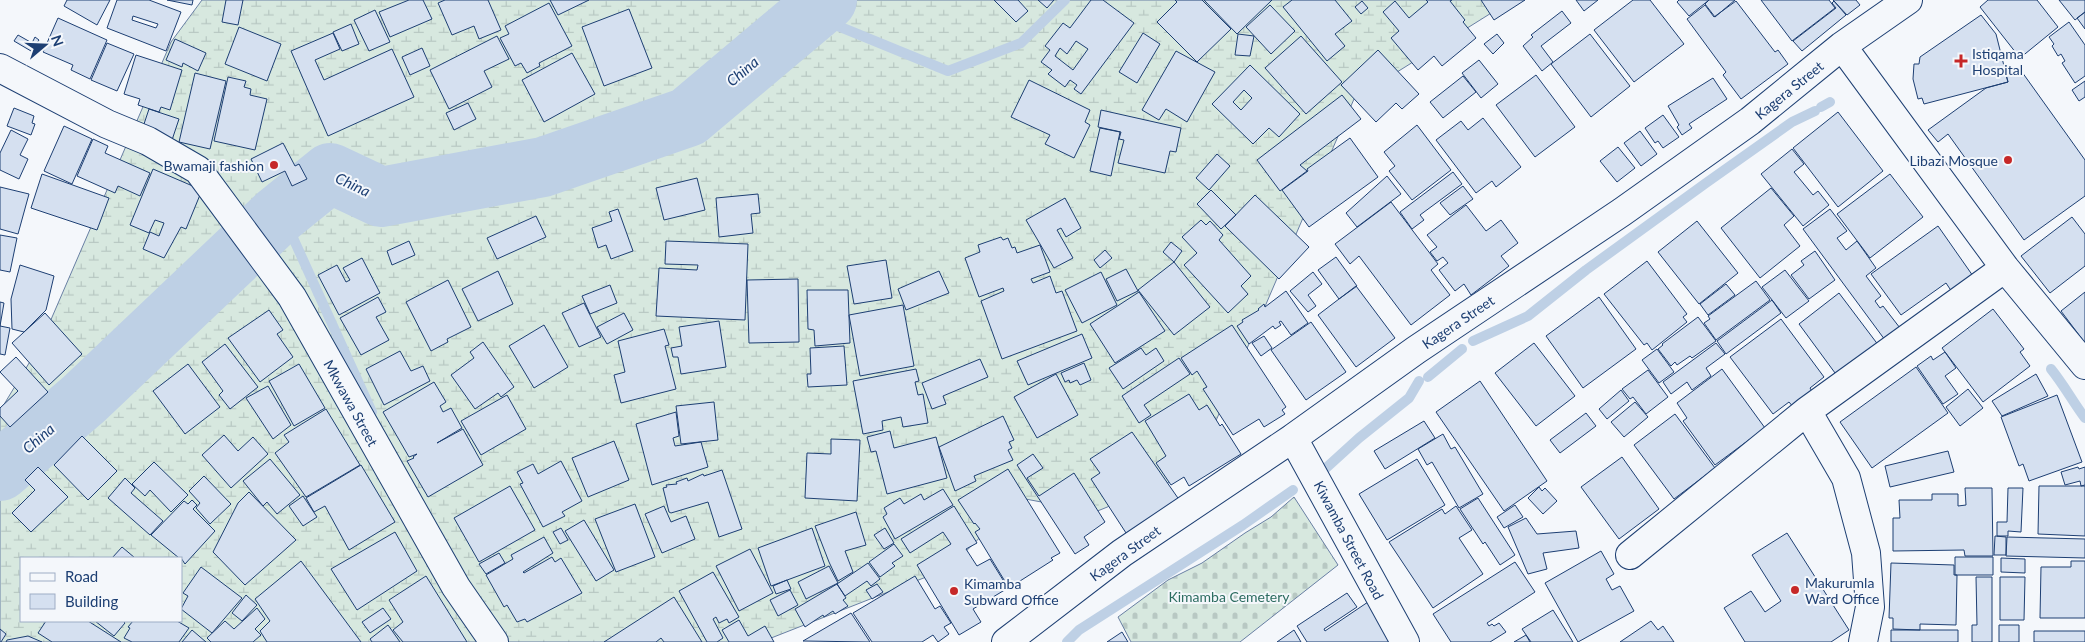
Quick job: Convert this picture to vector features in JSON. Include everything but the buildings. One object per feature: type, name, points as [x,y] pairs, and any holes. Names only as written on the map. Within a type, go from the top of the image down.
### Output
[{"type":"street","name":"Kagera Street","points":[[1014,640],[1122,553],[1293,438],[1416,350],[1654,190],[1750,121],[1842,46],[1908,0]]},
{"type":"street","points":[[1842,46],[2005,268],[2085,365]]},
{"type":"street","name":"Mkwawa Street","points":[[0,68],[107,124],[148,141],[198,170],[292,297],[456,587],[494,642]]},
{"type":"street","points":[[1630,555],[1807,411],[2005,268]]},
{"type":"street","points":[[1807,411],[1846,478],[1866,552],[1870,607],[1863,642]]},
{"type":"street","name":"Kiwamba Street Road","points":[[1293,438],[1404,642]]},
{"type":"green space","points":[[202,0],[1512,0],[1354,99],[1194,472],[1095,512],[1020,498],[949,568],[761,642],[0,642],[0,411],[40,345],[171,42]]},
{"type":"green space","name":"Kimamba Cemetery","points":[[1294,497],[1338,565],[1240,642],[1131,642],[1118,617],[1168,580],[1202,563],[1271,517]]},
{"type":"waterway","name":"China","points":[[0,471],[84,399],[278,215],[330,173],[381,197],[543,167],[688,117],[827,0]]},
{"type":"waterway","points":[[811,15],[948,71],[1021,43],[1065,0]]},
{"type":"waterway","points":[[1821,107],[1830,102]]},
{"type":"waterway","points":[[1473,341],[1528,316],[1586,270],[1706,183],[1792,122],[1815,111]]},
{"type":"waterway","points":[[278,215],[294,240],[372,412]]},
{"type":"waterway","points":[[1428,377],[1462,349]]},
{"type":"waterway","points":[[2051,369],[2085,418]]},
{"type":"waterway","points":[[1326,468],[1359,438],[1409,398],[1419,381]]},
{"type":"waterway","points":[[1067,642],[1079,630],[1243,525],[1293,490]]},
{"type":"place","name":"Istiqama Hospital","points":[[1961,61]]},
{"type":"place","name":"Libazi Mosque","points":[[2008,160]]},
{"type":"place","name":"Bwamaji fashion","points":[[274,165]]},
{"type":"place","name":"Makurumla Ward Office","points":[[1795,590]]},
{"type":"place","name":"Kimamba Subward Office","points":[[954,591]]}]
